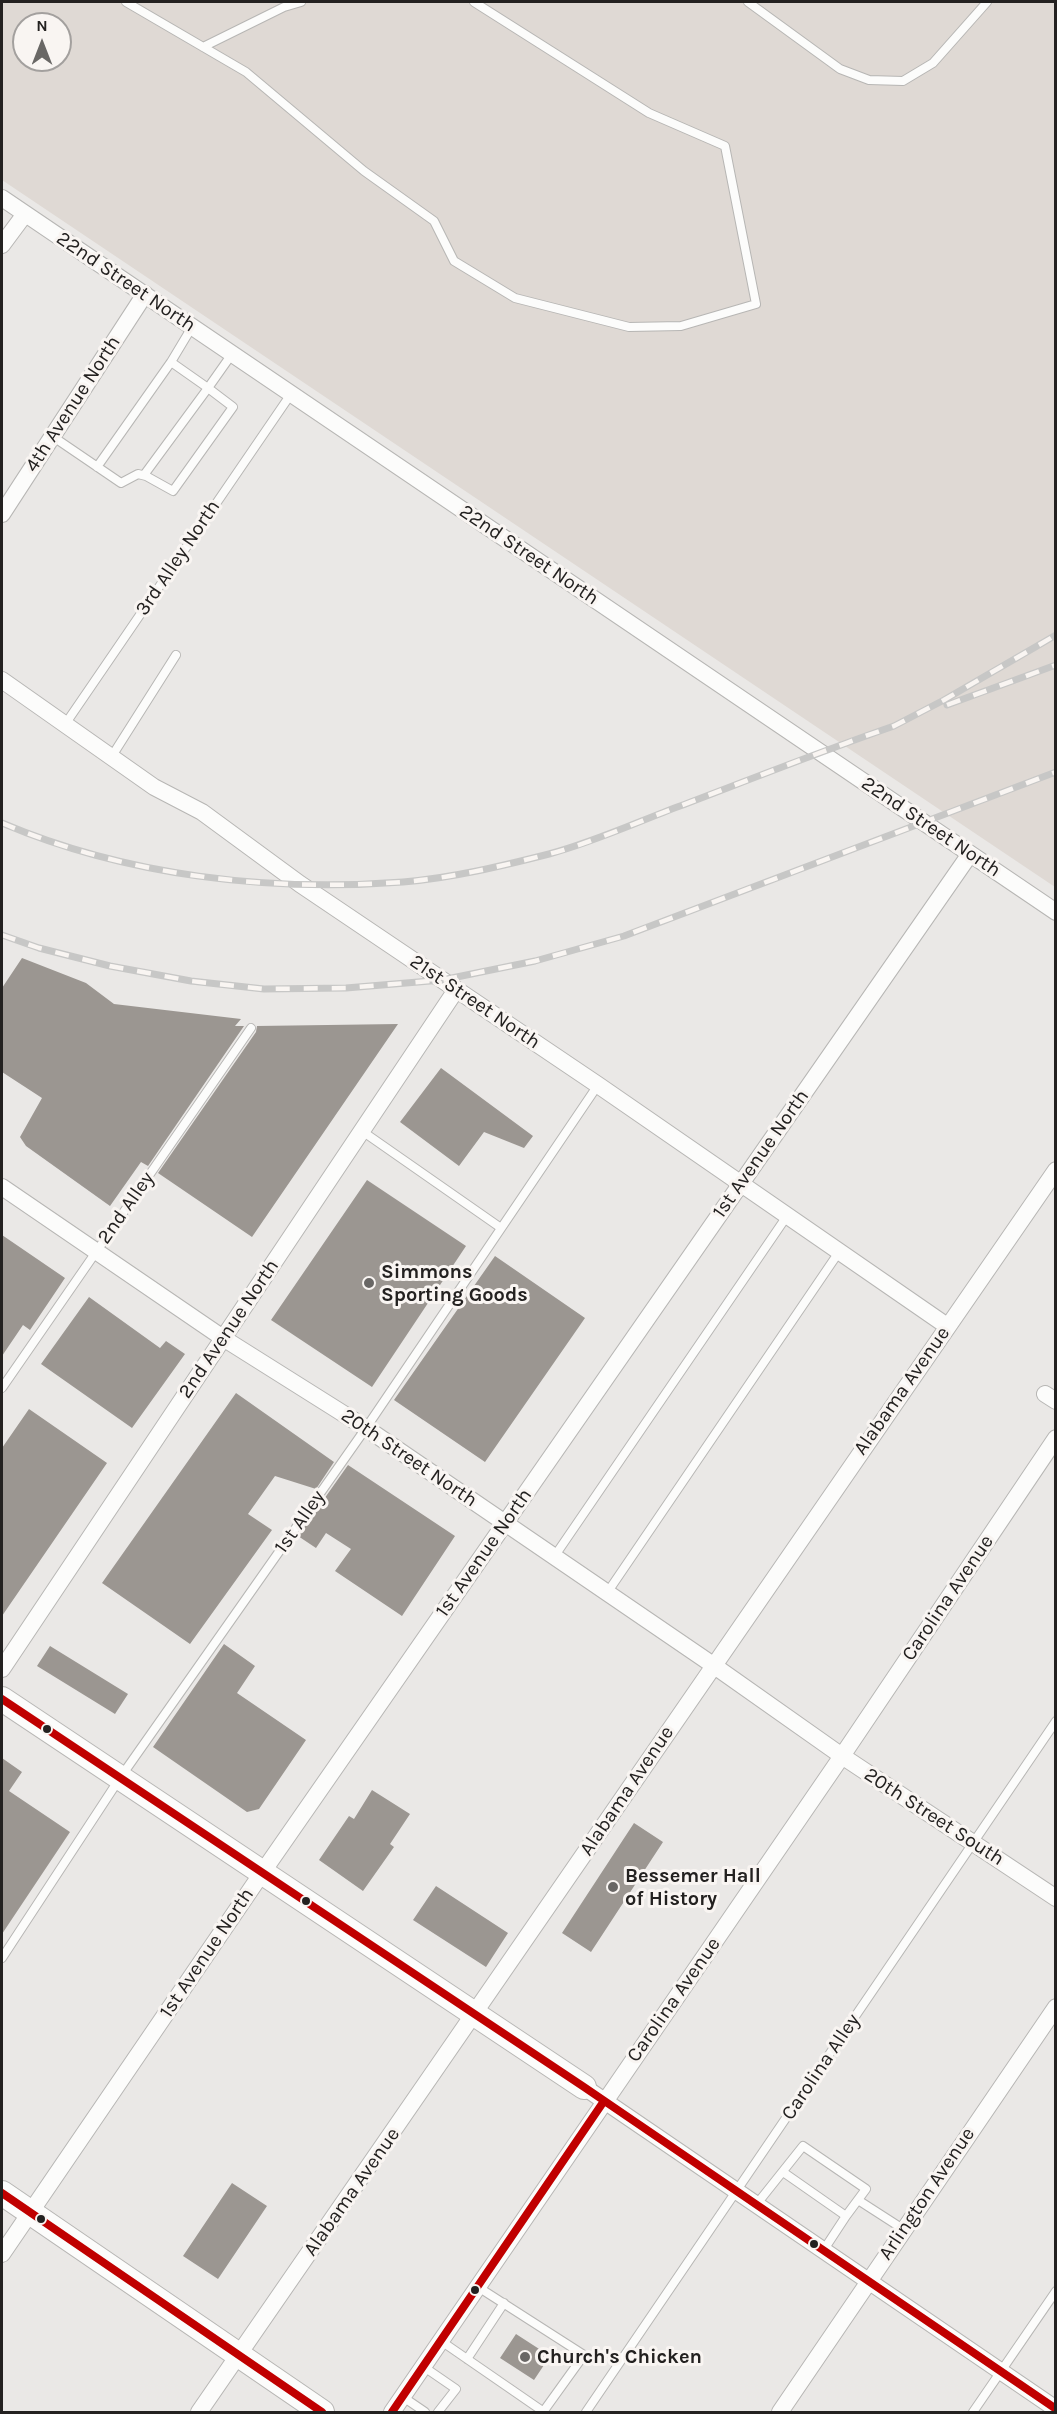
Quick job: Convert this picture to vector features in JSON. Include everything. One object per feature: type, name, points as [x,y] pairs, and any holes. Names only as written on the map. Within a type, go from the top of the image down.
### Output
[{"type":"street","name":"22nd Street North","points":[[2,198],[1056,912]]},
{"type":"street","points":[[2,244],[25,214]]},
{"type":"street","name":"4th Avenue North","points":[[2,514],[145,294]]},
{"type":"street","name":"21st Street North","points":[[2,680],[154,787],[202,812],[300,884],[598,1085],[947,1326]]},
{"type":"street","name":"1st Avenue North","points":[[2,2254],[261,1873],[970,854]]},
{"type":"street","name":"2nd Avenue North","points":[[2,1669],[456,990]]},
{"type":"street","name":"Alabama Avenue","points":[[199,2412],[1056,1170]]},
{"type":"street","name":"20th Street North","points":[[2,1187],[223,1338],[366,1428],[812,1735]]},
{"type":"street","name":"Carolina Avenue","points":[[392,2412],[842,1756],[1056,1438]]},
{"type":"street","points":[[2,1699],[584,2087],[1056,2409]]},
{"type":"street","name":"20th Street South","points":[[812,1735],[1056,1898]]},
{"type":"street","name":"Arlington Avenue","points":[[780,2412],[1056,2007]]},
{"type":"street","points":[[2,2193],[322,2412]]},
{"type":"lane","points":[[126,2],[246,72],[364,171],[434,221],[454,261],[514,298],[628,327],[681,326],[756,304],[725,146],[650,113],[474,2]]},
{"type":"lane","points":[[203,47],[284,7],[301,2]]},
{"type":"lane","points":[[748,2],[840,69],[869,80],[903,81],[933,63],[987,2]]},
{"type":"lane","points":[[97,467],[171,362],[192,327]]},
{"type":"lane","points":[[144,475],[231,354]]},
{"type":"lane","points":[[52,436],[121,483],[138,474],[173,491],[233,406],[171,362]]},
{"type":"lane","name":"3rd Alley North","points":[[66,723],[291,394]]},
{"type":"lane","points":[[112,756],[176,655]]},
{"type":"lane","name":"2nd Alley","points":[[2,1388],[251,1028]]},
{"type":"lane","name":"1st Alley","points":[[2,1958],[120,1778],[366,1428],[598,1085]]},
{"type":"lane","points":[[362,1131],[501,1228]]},
{"type":"lane","points":[[554,1558],[787,1216]]},
{"type":"lane","points":[[607,1593],[839,1252]]},
{"type":"lane","name":"Carolina Alley","points":[[586,2412],[1056,1721]]},
{"type":"lane","points":[[756,2205],[803,2146],[866,2189],[823,2251]]},
{"type":"lane","points":[[783,2172],[846,2216]]},
{"type":"lane","points":[[858,2200],[903,2229]]},
{"type":"lane","points":[[441,2341],[544,2412],[584,2355],[478,2287]]},
{"type":"lane","points":[[973,2412],[1056,2291]]},
{"type":"lane","points":[[467,2359],[504,2303]]},
{"type":"lane","points":[[424,2367],[456,2389],[438,2412]]},
{"type":"lane","points":[[403,2397],[425,2412]]},
{"type":"shaded area","points":[[2,2],[1055,2],[1055,887],[2,180]]},
{"type":"building","points":[[22,958],[86,983],[114,1004],[241,1019],[235,1026],[244,1026],[148,1166],[141,1162],[110,1206],[26,1146],[20,1137],[42,1098],[2,1072],[2,988]]},
{"type":"building","points":[[398,1024],[252,1237],[158,1173],[256,1032],[257,1026]]},
{"type":"building","points":[[441,1068],[533,1136],[524,1148],[484,1132],[459,1166],[400,1122]]},
{"type":"building","name":"Simmons Sporting Goods","points":[[367,1180],[466,1246],[372,1387],[271,1320]]},
{"type":"building","points":[[2,1235],[65,1278],[30,1330],[23,1325],[2,1356]]},
{"type":"building","points":[[495,1256],[585,1318],[485,1462],[394,1400]]},
{"type":"building","points":[[89,1297],[160,1348],[166,1341],[185,1354],[132,1428],[41,1364]]},
{"type":"building","points":[[236,1393],[334,1462],[316,1489],[275,1476],[248,1514],[272,1530],[190,1644],[102,1583]]},
{"type":"building","points":[[29,1409],[107,1463],[2,1616],[2,1448]]},
{"type":"building","points":[[348,1465],[455,1536],[402,1616],[335,1571],[351,1549],[326,1533],[316,1548],[298,1536]]},
{"type":"building","points":[[224,1644],[255,1666],[237,1693],[306,1740],[259,1809],[247,1812],[153,1747]]},
{"type":"building","points":[[50,1646],[128,1694],[115,1714],[37,1666]]},
{"type":"building","points":[[2,1758],[22,1772],[9,1791],[70,1832],[2,1934]]},
{"type":"building","points":[[372,1790],[410,1814],[390,1844],[394,1847],[363,1891],[319,1860],[349,1816],[354,1819]]},
{"type":"building","name":"Bessemer Hall of History","points":[[634,1823],[663,1842],[591,1952],[562,1933]]},
{"type":"building","points":[[436,1886],[508,1933],[486,1967],[413,1920]]},
{"type":"building","points":[[232,2183],[267,2206],[218,2279],[183,2256]]},
{"type":"building","name":"Church's Chicken","points":[[516,2334],[550,2356],[534,2380],[500,2358]]},
{"type":"railway","points":[[2,823],[98,856],[148,868],[250,882],[352,885],[403,882],[458,875],[582,844],[894,726],[944,700],[1056,635]]},
{"type":"railway","points":[[947,705],[1056,665]]},
{"type":"railway","points":[[2,935],[39,948],[110,966],[191,981],[264,989],[346,988],[442,980],[535,961],[624,936],[1056,772]]},
{"type":"transit line","points":[[2,1699],[584,2087],[1056,2409]]},
{"type":"transit line","points":[[392,2412],[604,2101]]},
{"type":"transit line","points":[[2,2193],[322,2412]]},
{"type":"place","name":"Simmons Sporting Goods","points":[[369,1283]]},
{"type":"place","name":"Bessemer Hall of History","points":[[613,1887]]},
{"type":"place","name":"Church's Chicken","points":[[525,2357]]}]
